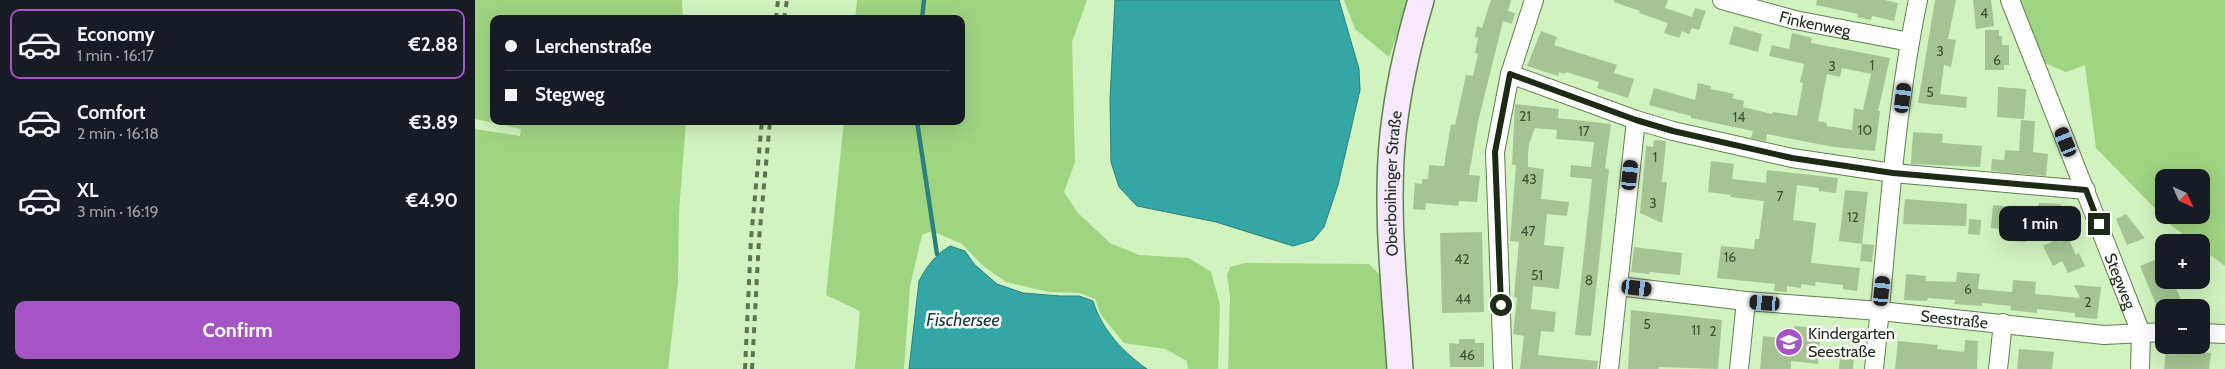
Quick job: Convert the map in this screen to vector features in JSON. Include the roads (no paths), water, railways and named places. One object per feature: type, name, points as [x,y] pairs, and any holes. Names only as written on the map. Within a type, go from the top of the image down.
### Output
[{"type":"main road","name":"Oberboihinger Straße","points":[[1400,369],[1393,255],[1391,182],[1393,133],[1403,68],[1421,0]]},
{"type":"street","points":[[1503,369],[1495,152],[1510,74],[1534,0]]},
{"type":"street","name":"Finkenweg","points":[[1722,0],[1795,20],[1909,42]]},
{"type":"street","points":[[1874,369],[1893,173],[1909,42],[1918,0]]},
{"type":"street","name":"Stegweg","points":[[2010,0],[2141,333],[2140,369]]},
{"type":"street","points":[[1510,74],[1636,120],[1673,131],[1792,158],[1893,173],[2086,190]]},
{"type":"street","points":[[1609,369],[1636,120]]},
{"type":"street","name":"Seestraße","points":[[1618,286],[1747,302],[1880,311],[2104,335],[2155,332]]},
{"type":"street","points":[[1739,369],[1747,302]]},
{"type":"street","points":[[1998,369],[2003,323]]},
{"type":"street","points":[[2210,333],[2225,334]]},
{"type":"water","points":[[1115,0],[1339,0],[1359,69],[1360,90],[1338,185],[1324,227],[1313,240],[1293,246],[1216,222],[1137,206],[1119,187],[1111,162],[1110,99]]},
{"type":"water","name":"Fischersee","points":[[950,246],[965,251],[974,264],[997,284],[1023,293],[1079,296],[1093,301],[1097,312],[1114,339],[1147,369],[909,369],[919,281],[932,261]]},
{"type":"waterway","points":[[922,15],[924,0]]},
{"type":"waterway","points":[[918,125],[937,254]]},
{"type":"railway","points":[[776,15],[778,0]]},
{"type":"railway","points":[[785,15],[787,0]]},
{"type":"railway","points":[[745,369],[751,239],[762,125]]},
{"type":"railway","points":[[752,369],[759,239],[770,125]]},
{"type":"place","name":"Kindergarten Seestraße","points":[[1789,342]]}]
